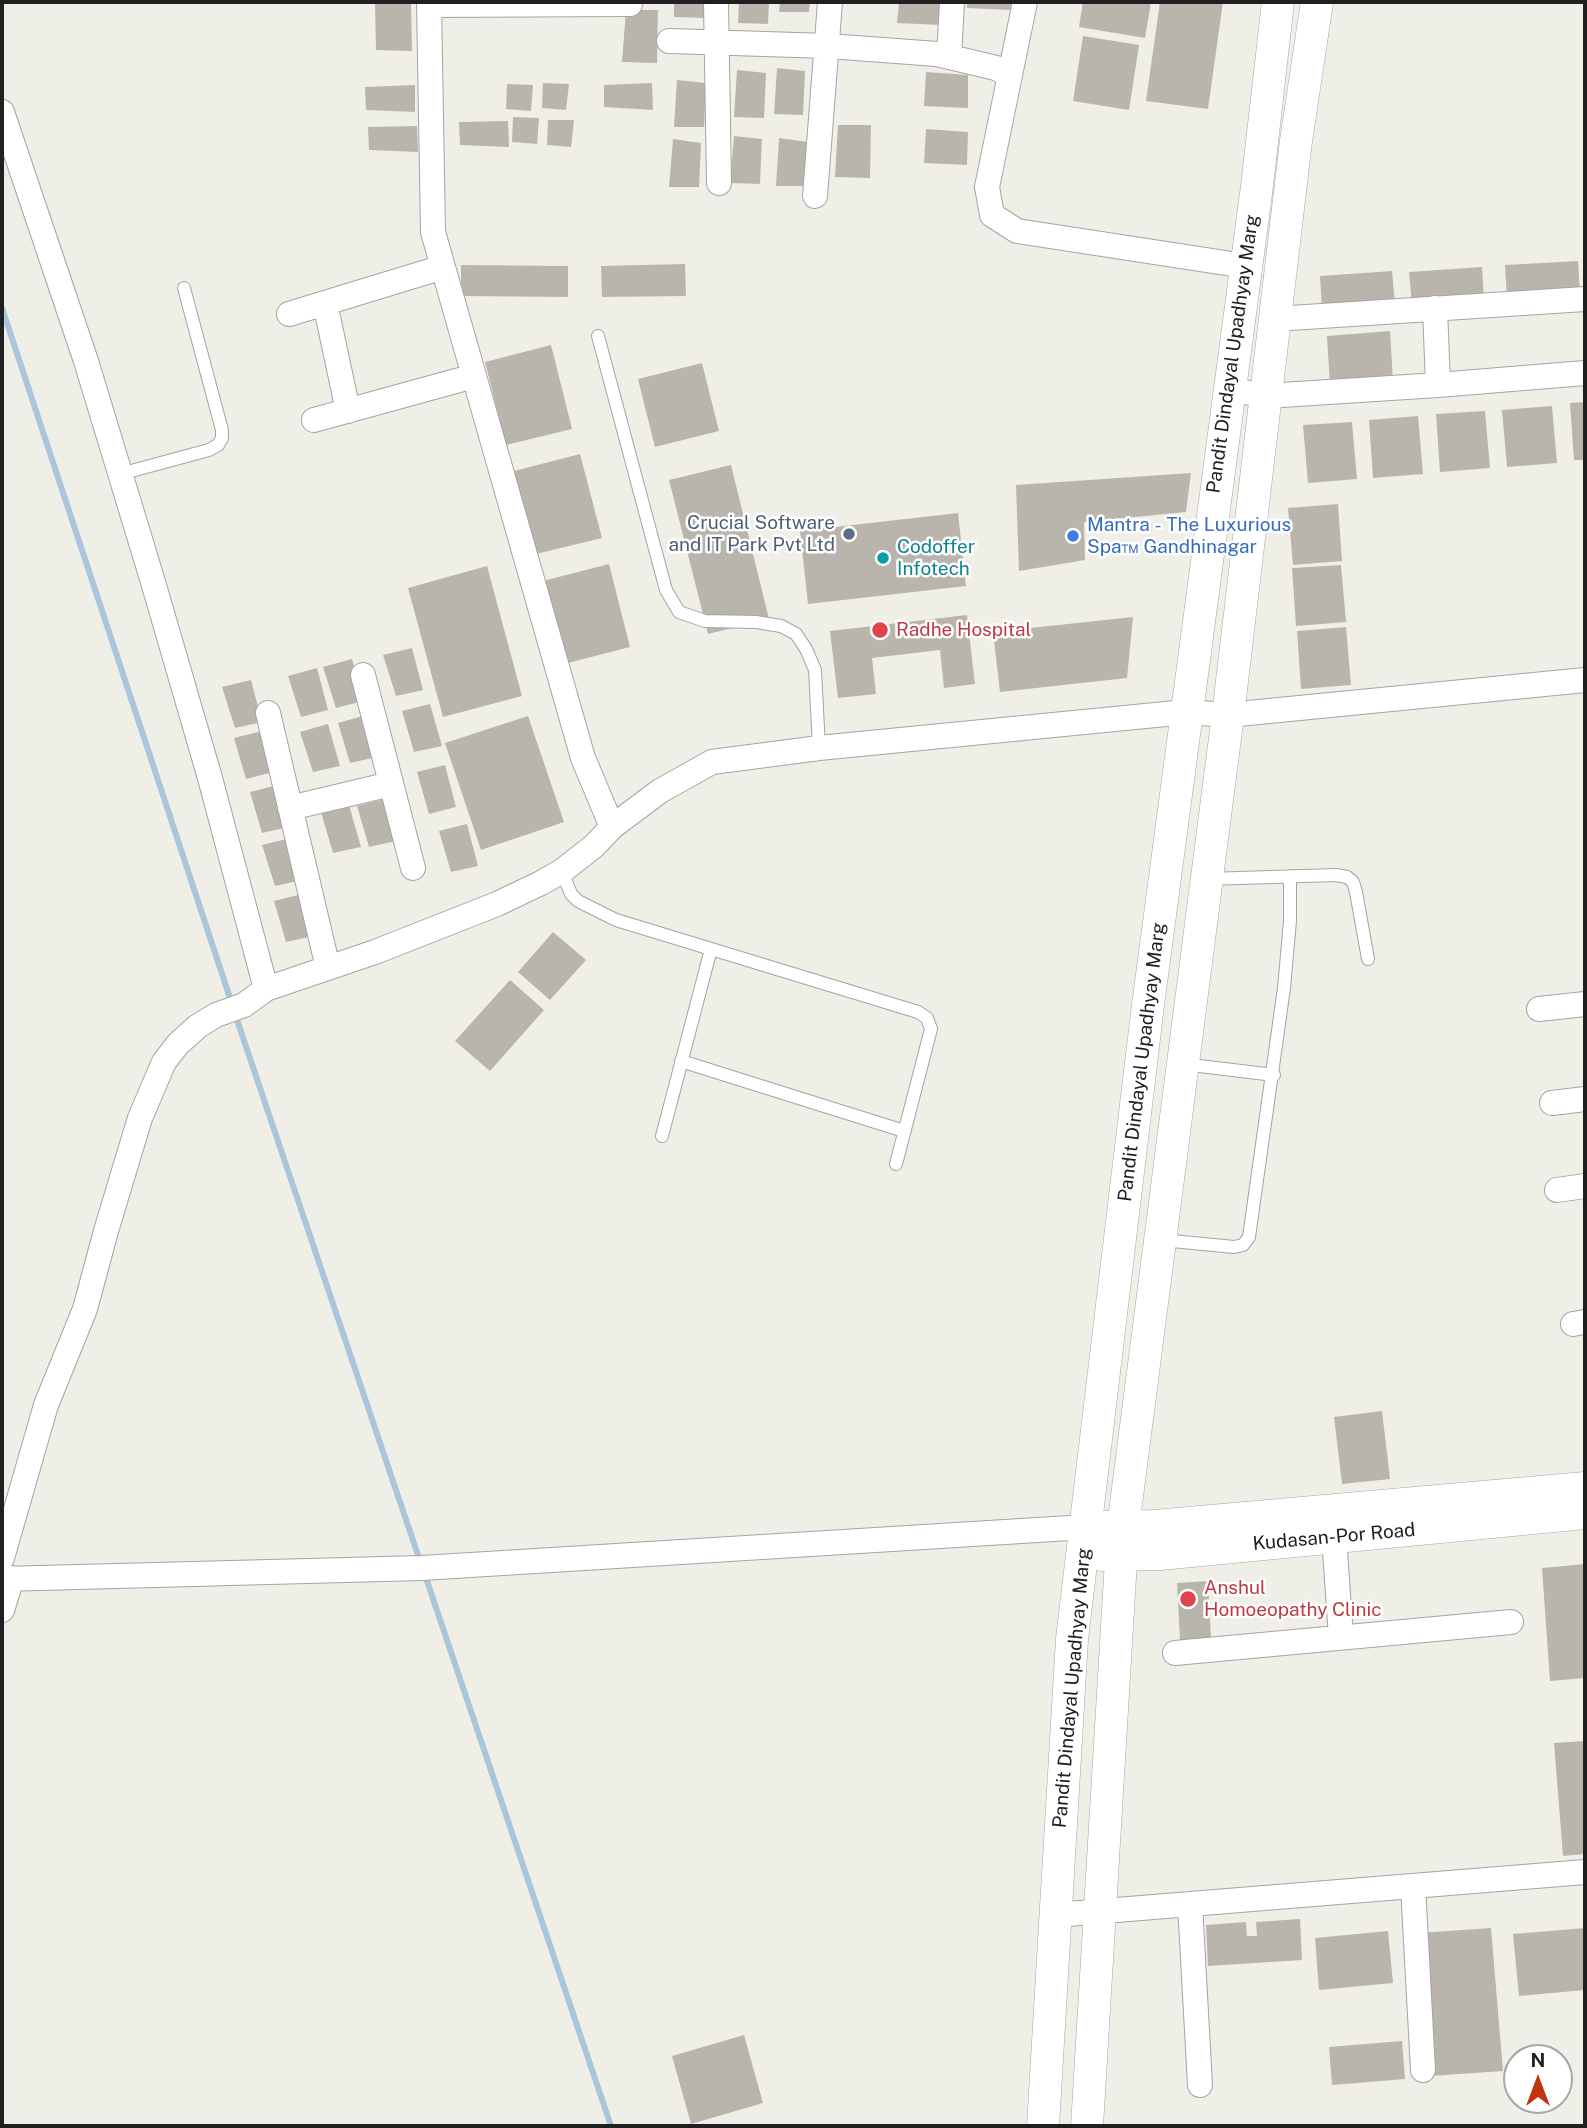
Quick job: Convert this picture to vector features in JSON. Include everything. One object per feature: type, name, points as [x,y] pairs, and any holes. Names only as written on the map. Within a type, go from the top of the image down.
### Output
[{"type":"street","points":[[716,2],[719,183]]},
{"type":"street","points":[[815,196],[830,2]]},
{"type":"street","points":[[950,57],[951,2]]},
{"type":"street","points":[[1025,2],[987,187],[992,215],[1017,231],[1245,266]]},
{"type":"street","name":"Pandit Dindayal Upadhyay Marg","points":[[1043,2126],[1072,1639],[1186,712],[1278,2]]},
{"type":"street","name":"Pandit Dindayal Upadhyay Marg","points":[[1087,2126],[1123,1542],[1159,1240],[1228,715],[1296,141],[1317,2]]},
{"type":"street","points":[[612,827],[583,758],[433,232],[429,3],[630,4]]},
{"type":"street","points":[[669,41],[828,46],[950,57],[996,68],[1010,76]]},
{"type":"street","points":[[2,112],[86,361],[206,765],[266,989]]},
{"type":"street","points":[[289,314],[443,267]]},
{"type":"street","points":[[1275,318],[1585,299]]},
{"type":"street","points":[[325,303],[348,411]]},
{"type":"street","points":[[1435,308],[1438,385]]},
{"type":"street","points":[[1228,389],[1266,396],[1585,373]]},
{"type":"street","points":[[314,420],[474,376]]},
{"type":"street","points":[[363,675],[413,868]]},
{"type":"street","points":[[2,1610],[5,1572],[46,1405],[85,1309],[140,1118],[164,1062],[178,1044],[198,1026],[244,1005],[266,989],[375,952],[497,904],[562,871],[660,790],[712,762],[819,747],[1186,712],[1228,715],[1585,680]]},
{"type":"street","points":[[268,713],[328,968]]},
{"type":"street","points":[[290,808],[391,784]]},
{"type":"street","points":[[1539,1009],[1585,1004]]},
{"type":"street","points":[[1552,1102],[1585,1099]]},
{"type":"street","points":[[1557,1190],[1585,1186]]},
{"type":"street","name":"Kudasan-Por Road","points":[[1123,1542],[1585,1488]]},
{"type":"street","name":"Kudasan-Por Road","points":[[1084,1540],[1123,1542],[1334,1537],[1585,1513]]},
{"type":"street","points":[[1334,1537],[1341,1637]]},
{"type":"street","points":[[5,1572],[422,1568],[1084,1540]]},
{"type":"street","points":[[1175,1653],[1511,1622]]},
{"type":"street","points":[[1055,1915],[1585,1872]]},
{"type":"street","points":[[1413,1886],[1423,2070]]},
{"type":"street","points":[[1191,1904],[1200,2085]]},
{"type":"lane","points":[[120,474],[209,450],[222,438],[184,288]]},
{"type":"lane","points":[[598,336],[666,590],[679,612],[705,621],[756,622],[781,626],[796,634],[815,670],[819,747]]},
{"type":"lane","points":[[562,871],[570,894],[578,901],[616,920],[927,1017],[931,1029],[896,1164]]},
{"type":"lane","points":[[1207,879],[1336,875],[1347,877],[1353,882],[1368,959]]},
{"type":"lane","points":[[1159,1240],[1234,1247],[1243,1244],[1248,1237],[1284,988],[1290,921],[1290,876]]},
{"type":"lane","points":[[662,1136],[711,949]]},
{"type":"lane","points":[[681,1061],[904,1131]]},
{"type":"lane","points":[[1183,1064],[1273,1075]]},
{"type":"building","points":[[375,2],[411,2],[412,51],[376,50]]},
{"type":"building","points":[[674,2],[705,2],[706,18],[674,17]]},
{"type":"building","points":[[739,2],[769,2],[768,24],[738,23]]},
{"type":"building","points":[[780,2],[810,2],[809,12],[779,12]]},
{"type":"building","points":[[899,2],[941,2],[941,25],[897,23]]},
{"type":"building","points":[[967,2],[1011,2],[1010,10],[967,8]]},
{"type":"building","points":[[1083,2],[1151,2],[1145,38],[1079,27]]},
{"type":"building","points":[[1160,2],[1223,2],[1208,109],[1146,101]]},
{"type":"building","points":[[626,10],[658,10],[657,63],[622,62]]},
{"type":"building","points":[[1083,36],[1139,45],[1129,110],[1073,101]]},
{"type":"building","points":[[777,68],[805,71],[803,115],[774,114]]},
{"type":"building","points":[[737,70],[766,73],[764,118],[734,117]]},
{"type":"building","points":[[926,72],[968,75],[968,108],[924,106]]},
{"type":"building","points":[[677,80],[706,83],[704,127],[674,127]]},
{"type":"building","points":[[543,83],[569,84],[566,110],[542,108]]},
{"type":"building","points":[[652,83],[653,110],[604,107],[604,85]]},
{"type":"building","points":[[507,84],[533,85],[531,111],[506,109]]},
{"type":"building","points":[[415,85],[415,112],[366,110],[365,87]]},
{"type":"building","points":[[513,117],[539,118],[537,144],[512,142]]},
{"type":"building","points":[[548,120],[574,120],[571,147],[547,145]]},
{"type":"building","points":[[508,121],[509,147],[460,145],[459,122]]},
{"type":"building","points":[[838,125],[871,125],[870,178],[835,177]]},
{"type":"building","points":[[417,126],[418,152],[369,150],[368,127]]},
{"type":"building","points":[[926,129],[968,132],[967,165],[924,163]]},
{"type":"building","points":[[734,136],[762,139],[760,184],[730,183]]},
{"type":"building","points":[[779,138],[808,142],[806,186],[776,186]]},
{"type":"building","points":[[673,139],[701,143],[699,187],[669,187]]},
{"type":"building","points":[[1578,261],[1580,294],[1507,299],[1505,265]]},
{"type":"building","points":[[685,264],[686,296],[602,297],[601,266]]},
{"type":"building","points":[[461,265],[568,266],[568,297],[461,296]]},
{"type":"building","points":[[1482,267],[1484,300],[1412,305],[1409,272]]},
{"type":"building","points":[[1392,271],[1395,304],[1322,310],[1320,276]]},
{"type":"building","points":[[1390,331],[1393,381],[1330,385],[1327,336]]},
{"type":"building","points":[[551,345],[572,429],[506,445],[485,362]]},
{"type":"building","points":[[702,363],[719,431],[655,447],[638,379]]},
{"type":"building","points":[[1585,402],[1585,460],[1574,460],[1570,403]]},
{"type":"building","points":[[1552,406],[1557,463],[1507,467],[1502,410]]},
{"type":"building","points":[[1485,411],[1490,468],[1440,472],[1436,414]]},
{"type":"building","points":[[1418,416],[1423,474],[1373,478],[1369,420]]},
{"type":"building","points":[[1352,422],[1357,479],[1308,483],[1303,425]]},
{"type":"building","points":[[580,454],[602,538],[536,554],[514,471]]},
{"type":"building","points":[[731,465],[769,619],[708,634],[669,480]]},
{"type":"building","points":[[1191,473],[1186,512],[1084,522],[1085,560],[1019,571],[1016,485]]},
{"type":"building","points":[[1338,504],[1342,561],[1293,565],[1288,508]]},
{"type":"building","name":"Codoffer Infotech","points":[[958,513],[966,586],[808,604],[800,531]]},
{"type":"building","points":[[609,564],[630,647],[564,664],[543,581]]},
{"type":"building","points":[[1341,565],[1346,622],[1296,626],[1292,568]]},
{"type":"building","points":[[487,566],[522,696],[443,717],[408,588]]},
{"type":"building","points":[[967,615],[975,684],[944,688],[940,650],[872,658],[876,694],[838,698],[830,631]]},
{"type":"building","points":[[1133,617],[1127,678],[1000,692],[993,632]]},
{"type":"building","points":[[1346,627],[1351,685],[1301,689],[1297,631]]},
{"type":"building","points":[[412,648],[423,690],[396,696],[383,655]]},
{"type":"building","points":[[352,659],[363,701],[336,708],[323,667]]},
{"type":"building","points":[[317,668],[328,710],[301,717],[288,676]]},
{"type":"building","points":[[251,680],[262,722],[235,728],[222,687]]},
{"type":"building","points":[[430,704],[442,746],[414,752],[402,711]]},
{"type":"building","points":[[366,715],[377,757],[350,763],[338,723]]},
{"type":"building","points":[[528,716],[564,822],[481,850],[445,743]]},
{"type":"building","points":[[328,724],[340,766],[313,772],[300,732]]},
{"type":"building","points":[[262,731],[273,772],[246,779],[234,738]]},
{"type":"building","points":[[445,765],[456,807],[429,814],[417,772]]},
{"type":"building","points":[[278,785],[289,827],[262,833],[250,792]]},
{"type":"building","points":[[385,799],[396,841],[369,847],[357,806]]},
{"type":"building","points":[[349,805],[361,847],[333,853],[321,812]]},
{"type":"building","points":[[467,824],[478,866],[451,872],[439,831]]},
{"type":"building","points":[[291,838],[302,880],[275,886],[262,845]]},
{"type":"building","points":[[302,894],[313,936],[286,942],[274,901]]},
{"type":"building","points":[[553,932],[586,960],[550,1000],[518,972]]},
{"type":"building","points":[[510,980],[544,1010],[490,1071],[455,1041]]},
{"type":"building","points":[[1382,1411],[1390,1479],[1342,1484],[1334,1417]]},
{"type":"building","points":[[1585,1564],[1585,1678],[1550,1681],[1542,1568]]},
{"type":"building","points":[[1208,1581],[1211,1638],[1180,1640],[1177,1583]]},
{"type":"building","points":[[1585,1741],[1585,1854],[1563,1856],[1554,1743]]},
{"type":"building","points":[[1300,1919],[1302,1960],[1208,1966],[1206,1925],[1246,1922],[1247,1936],[1257,1936],[1256,1922]]},
{"type":"building","points":[[1491,1928],[1503,2071],[1430,2076],[1419,1933]]},
{"type":"building","points":[[1585,1928],[1585,1990],[1519,1996],[1513,1934]]},
{"type":"building","points":[[1388,1931],[1393,1983],[1319,1990],[1315,1938]]},
{"type":"building","points":[[744,2035],[763,2103],[691,2124],[672,2056]]},
{"type":"building","points":[[1402,2041],[1405,2079],[1332,2085],[1329,2047]]},
{"type":"waterway","points":[[2,308],[232,1004]]},
{"type":"waterway","points":[[235,1014],[420,1561]]},
{"type":"waterway","points":[[425,1575],[611,2126]]},
{"type":"place","name":"Crucial Software and IT Park Pvt Ltd","points":[[849,534]]},
{"type":"place","name":"Mantra - The Luxurious Spa™ Gandhinagar","points":[[1073,536]]},
{"type":"place","name":"Codoffer Infotech","points":[[883,558]]},
{"type":"place","name":"Radhe Hospital","points":[[880,630]]},
{"type":"place","name":"Anshul Homoeopathy Clinic","points":[[1188,1599]]}]
